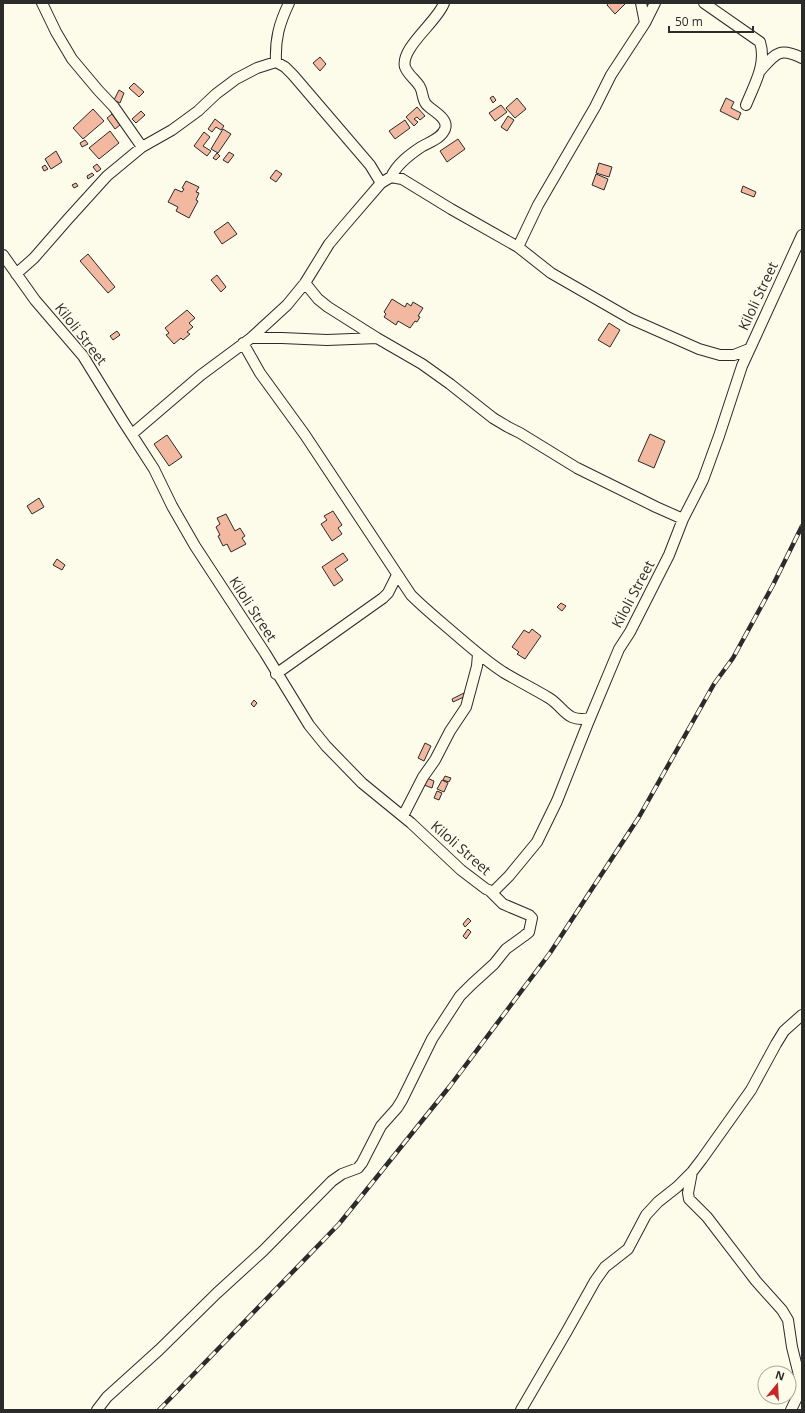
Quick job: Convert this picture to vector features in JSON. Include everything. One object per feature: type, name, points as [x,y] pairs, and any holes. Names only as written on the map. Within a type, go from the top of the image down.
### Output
[{"type":"street","points":[[42,3],[56,32],[72,59],[114,107],[142,146]]},
{"type":"street","points":[[276,62],[276,37],[290,3]]},
{"type":"street","points":[[132,434],[201,375],[247,340],[288,305],[305,283],[334,238],[381,183],[391,177],[398,166],[421,147],[435,140],[443,133],[446,123],[426,104],[421,88],[406,69],[405,64],[410,49],[440,11],[444,3]]},
{"type":"street","points":[[641,3],[645,23]]},
{"type":"street","points":[[518,247],[538,206],[595,107],[611,75],[645,23],[655,3]]},
{"type":"street","points":[[704,3],[760,42],[763,56],[760,71],[746,105]]},
{"type":"street","points":[[760,71],[777,54],[790,52],[802,58]]},
{"type":"street","points":[[16,274],[34,258],[107,176],[142,146],[172,130],[198,111],[216,94],[236,79],[257,68],[276,62],[285,67],[293,75],[370,165],[381,183]]},
{"type":"street","points":[[391,177],[402,178],[451,210],[518,247],[551,273],[631,319],[699,349],[720,355],[734,355],[749,348]]},
{"type":"street","name":"Kiloli Street","points":[[3,255],[36,300],[83,356],[154,468],[172,506],[195,546],[265,653],[276,674],[309,725],[326,746],[362,783],[403,816],[461,870],[488,890],[495,890],[509,876],[537,842],[557,801],[619,649],[630,632],[669,555],[683,519],[703,480],[749,348],[802,235]]},
{"type":"street","points":[[305,283],[318,299],[377,338],[422,364],[493,418],[561,459],[683,519]]},
{"type":"street","points":[[247,340],[282,338],[327,340],[377,338]]},
{"type":"street","points":[[247,340],[260,373],[305,435],[411,595],[478,654],[503,672],[549,698],[567,715],[577,719],[590,718]]},
{"type":"street","points":[[276,674],[383,598],[388,593],[398,575]]},
{"type":"street","points":[[403,816],[423,777],[435,760],[450,731],[466,707],[477,666],[478,654]]},
{"type":"street","points":[[97,1410],[107,1397],[160,1350],[332,1182],[342,1174],[358,1168],[362,1163],[381,1126],[402,1100],[432,1039],[460,996],[494,964],[506,949],[529,932],[532,918],[529,915],[503,904],[488,890]]},
{"type":"street","points":[[521,1410],[568,1331],[595,1281],[606,1267],[628,1250],[646,1215],[658,1202],[677,1187],[692,1172],[751,1090],[784,1031],[802,1015]]},
{"type":"street","points":[[692,1172],[688,1194],[690,1199],[707,1217],[756,1281],[782,1310],[788,1320],[792,1347],[801,1383],[801,1389],[790,1410]]},
{"type":"building","points":[[608,3],[626,3],[615,14],[607,5]]},
{"type":"building","points":[[320,57],[326,64],[320,71],[313,63]]},
{"type":"building","points":[[134,83],[144,92],[139,97],[129,88]]},
{"type":"building","points":[[119,90],[124,93],[120,103],[114,100]]},
{"type":"building","points":[[493,96],[496,100],[493,103],[490,98]]},
{"type":"building","points":[[517,98],[526,109],[515,118],[506,108]]},
{"type":"building","points":[[726,98],[734,102],[731,108],[741,113],[738,120],[720,111]]},
{"type":"building","points":[[501,105],[507,112],[495,121],[489,113]]},
{"type":"building","points":[[417,107],[425,116],[420,120],[417,117],[414,119],[418,122],[414,126],[406,117]]},
{"type":"building","points":[[93,109],[104,121],[83,139],[73,128]]},
{"type":"building","points":[[141,111],[145,115],[136,123],[132,119]]},
{"type":"building","points":[[112,114],[120,125],[115,129],[107,118]]},
{"type":"building","points":[[508,116],[514,120],[507,131],[501,127]]},
{"type":"building","points":[[215,119],[224,126],[221,130],[216,127],[212,132],[208,129]]},
{"type":"building","points":[[405,120],[410,128],[395,139],[389,131]]},
{"type":"building","points":[[223,129],[231,134],[218,153],[211,149]]},
{"type":"building","points":[[110,131],[119,143],[99,159],[89,148]]},
{"type":"building","points":[[204,132],[210,137],[203,146],[211,151],[207,156],[194,146]]},
{"type":"building","points":[[458,139],[465,149],[447,162],[440,151]]},
{"type":"building","points":[[85,140],[88,144],[82,147],[80,143]]},
{"type":"building","points":[[56,151],[62,162],[51,169],[45,159]]},
{"type":"building","points":[[229,152],[234,155],[228,163],[223,160]]},
{"type":"building","points":[[217,153],[220,156],[216,160],[213,158]]},
{"type":"building","points":[[599,163],[612,167],[609,177],[596,173]]},
{"type":"building","points":[[97,164],[101,169],[97,172],[93,167]]},
{"type":"building","points":[[45,165],[48,169],[44,171],[42,167]]},
{"type":"building","points":[[276,170],[282,174],[276,182],[270,178]]},
{"type":"building","points":[[92,173],[94,175],[88,179],[87,176]]},
{"type":"building","points":[[596,174],[608,179],[604,190],[592,185]]},
{"type":"building","points":[[186,181],[199,187],[196,192],[199,193],[196,200],[198,201],[189,218],[176,211],[178,207],[168,202],[175,189],[182,192],[184,189],[182,188]]},
{"type":"building","points":[[76,183],[78,186],[74,188],[72,185]]},
{"type":"building","points":[[743,186],[756,192],[754,197],[741,192]]},
{"type":"building","points":[[228,222],[237,234],[222,244],[214,232]]},
{"type":"building","points":[[88,254],[115,287],[108,293],[80,261]]},
{"type":"building","points":[[217,275],[226,287],[221,292],[211,280]]},
{"type":"building","points":[[392,299],[405,307],[407,303],[411,306],[413,302],[423,308],[418,316],[420,317],[417,322],[415,321],[410,328],[398,321],[396,325],[384,317],[386,314],[384,312]]},
{"type":"building","points":[[187,310],[195,318],[189,323],[193,327],[187,332],[190,334],[183,340],[181,338],[174,344],[166,335],[169,333],[165,328]]},
{"type":"building","points":[[609,323],[620,330],[610,347],[598,340]]},
{"type":"building","points":[[117,331],[120,335],[113,340],[110,336]]},
{"type":"building","points":[[650,434],[665,441],[654,468],[638,461]]},
{"type":"building","points":[[167,435],[182,457],[169,466],[154,444]]},
{"type":"building","points":[[39,498],[44,507],[32,514],[27,506]]},
{"type":"building","points":[[333,511],[342,525],[338,528],[342,534],[332,541],[321,524],[327,520],[324,516]]},
{"type":"building","points":[[226,514],[235,531],[240,528],[245,536],[242,538],[246,544],[231,552],[227,544],[223,546],[218,536],[220,535],[216,527],[220,524],[217,518]]},
{"type":"building","points":[[343,553],[348,560],[335,569],[343,580],[334,586],[322,567]]},
{"type":"building","points":[[57,559],[65,565],[62,570],[53,565]]},
{"type":"building","points":[[561,603],[566,606],[562,611],[557,607]]},
{"type":"building","points":[[532,629],[541,636],[525,659],[517,654],[519,652],[512,647],[524,630],[529,633]]},
{"type":"building","points":[[464,693],[466,696],[453,702],[452,699]]},
{"type":"building","points":[[254,700],[257,703],[254,707],[251,704]]},
{"type":"building","points":[[425,743],[431,746],[424,761],[418,758]]},
{"type":"building","points":[[445,776],[451,778],[449,782],[443,780]]},
{"type":"building","points":[[427,778],[434,781],[432,788],[424,785]]},
{"type":"building","points":[[442,780],[448,783],[444,792],[437,789]]},
{"type":"building","points":[[437,791],[442,793],[439,800],[434,798]]},
{"type":"building","points":[[468,918],[471,921],[465,927],[463,924]]},
{"type":"building","points":[[468,929],[471,932],[466,939],[463,936]]},
{"type":"railway","points":[[159,1410],[339,1224],[450,1086],[550,953],[639,817],[714,684],[733,658],[773,585],[802,526]]}]
